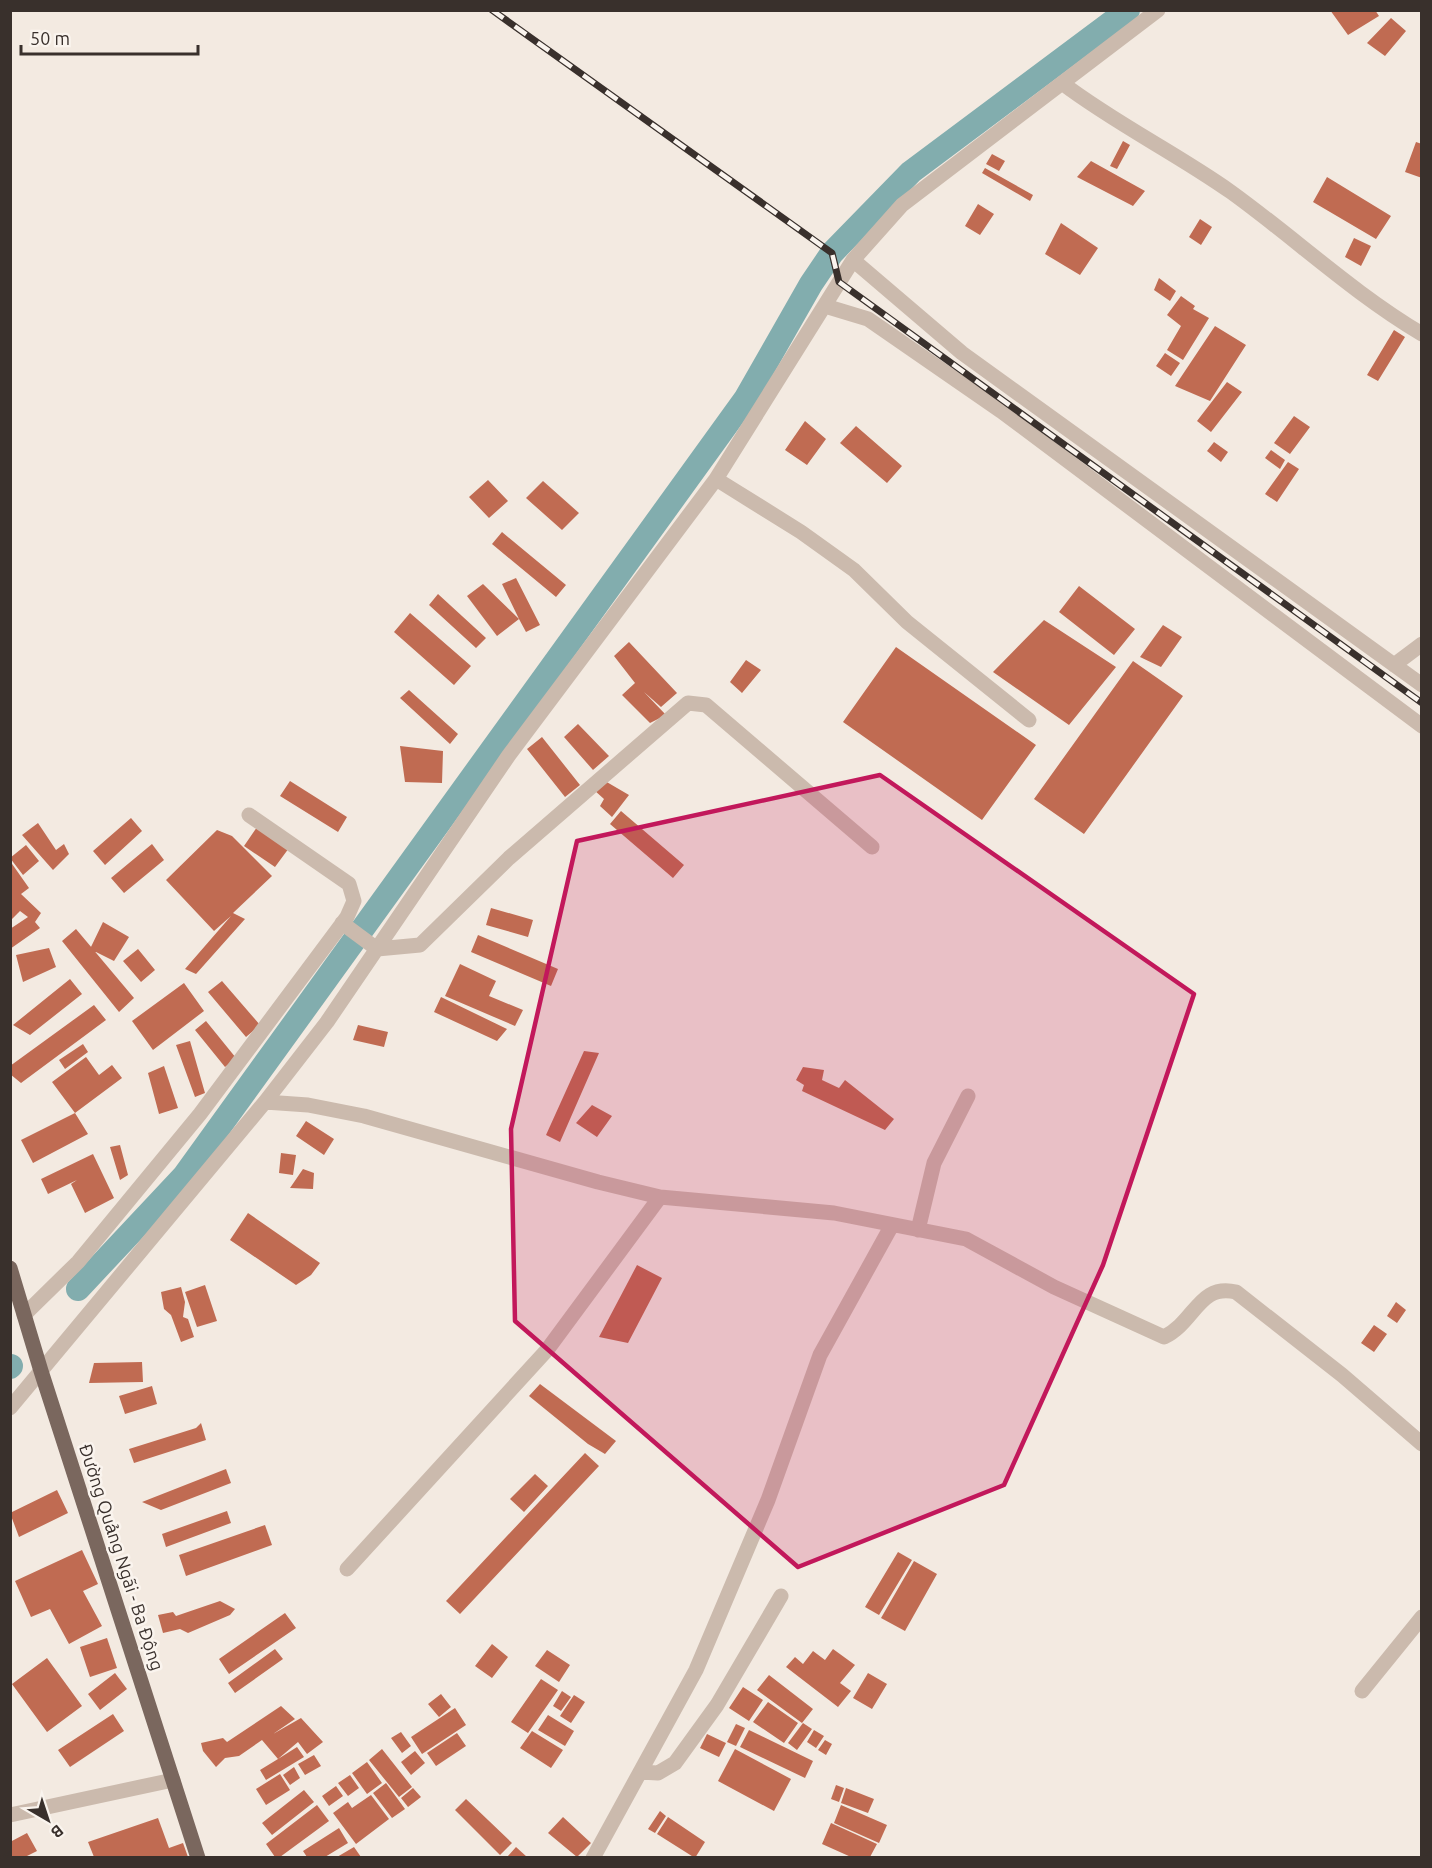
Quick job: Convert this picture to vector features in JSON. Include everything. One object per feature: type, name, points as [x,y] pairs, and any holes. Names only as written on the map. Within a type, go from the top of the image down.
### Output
[{"type":"main road","name":"Đường Quảng Ngãi - Ba Động","points":[[10,1268],[198,1857]]},
{"type":"street","points":[[10,1408],[265,1102],[327,1022],[371,945],[509,755],[716,479],[853,260],[902,205],[1158,10]]},
{"type":"street","points":[[1062,83],[1100,112],[1189,162],[1262,214],[1380,309],[1422,334]]},
{"type":"street","points":[[853,260],[962,353],[1422,685]]},
{"type":"street","points":[[825,306],[868,319],[1001,411],[1422,726]]},
{"type":"street","points":[[716,479],[801,532],[854,570],[907,622],[1029,720]]},
{"type":"street","points":[[1394,665],[1422,644]]},
{"type":"street","points":[[347,926],[371,945],[420,945],[509,858],[688,703],[706,705],[872,847]]},
{"type":"street","points":[[24,1315],[78,1262],[200,1114],[347,926],[354,901],[349,884],[249,815]]},
{"type":"street","points":[[918,1230],[934,1163],[968,1096]]},
{"type":"street","points":[[265,1102],[308,1105],[364,1116],[598,1182],[660,1197],[834,1214],[973,1242],[1054,1287],[1164,1336],[1177,1331],[1213,1291],[1224,1289],[1236,1292],[1342,1375],[1422,1444]]},
{"type":"street","points":[[347,1569],[547,1350],[660,1197]]},
{"type":"street","points":[[593,1857],[696,1670],[768,1500],[820,1356],[892,1225]]},
{"type":"street","points":[[640,1772],[658,1773],[675,1763],[717,1705],[781,1596]]},
{"type":"street","points":[[1362,1691],[1422,1617]]},
{"type":"street","points":[[10,1815],[173,1780]]},
{"type":"highlighted area","points":[[880,775],[1194,994],[1103,1265],[1004,1485],[798,1567],[515,1321],[511,1129],[577,841]]},
{"type":"building","points":[[1330,10],[1375,10],[1379,16],[1348,35]]},
{"type":"building","points":[[1391,18],[1406,31],[1385,56],[1367,43]]},
{"type":"building","points":[[1123,141],[1130,145],[1117,169],[1110,166]]},
{"type":"building","points":[[1416,142],[1422,144],[1422,178],[1405,172]]},
{"type":"building","points":[[992,154],[1005,161],[999,171],[986,164]]},
{"type":"building","points":[[1091,161],[1145,191],[1133,206],[1077,177]]},
{"type":"building","points":[[985,168],[1033,195],[1030,201],[982,173]]},
{"type":"building","points":[[1327,177],[1391,216],[1376,239],[1313,202]]},
{"type":"building","points":[[978,204],[994,214],[980,235],[965,226]]},
{"type":"building","points":[[1200,219],[1212,227],[1201,245],[1189,237]]},
{"type":"building","points":[[1061,223],[1098,248],[1080,275],[1045,254]]},
{"type":"building","points":[[1354,238],[1371,246],[1361,266],[1345,257]]},
{"type":"building","points":[[1159,278],[1176,291],[1170,301],[1154,290]]},
{"type":"building","points":[[1181,296],[1195,306],[1193,309],[1209,318],[1183,360],[1167,350],[1181,326],[1167,315]]},
{"type":"building","points":[[1215,326],[1246,345],[1210,401],[1175,386]]},
{"type":"building","points":[[1394,330],[1405,337],[1378,381],[1367,375]]},
{"type":"building","points":[[1165,353],[1180,363],[1171,376],[1156,366]]},
{"type":"building","points":[[1227,382],[1242,392],[1211,432],[1197,421]]},
{"type":"building","points":[[1294,416],[1310,427],[1290,454],[1274,443]]},
{"type":"building","points":[[805,421],[826,439],[807,465],[785,450]]},
{"type":"building","points":[[856,426],[902,466],[887,483],[840,443]]},
{"type":"building","points":[[1214,442],[1228,452],[1221,462],[1207,451]]},
{"type":"building","points":[[1271,450],[1285,460],[1280,469],[1265,458]]},
{"type":"building","points":[[1288,462],[1299,469],[1277,502],[1265,494]]},
{"type":"building","points":[[488,480],[508,501],[489,518],[469,497]]},
{"type":"building","points":[[543,481],[579,513],[562,530],[526,498]]},
{"type":"building","points":[[502,532],[566,585],[556,597],[492,544]]},
{"type":"building","points":[[516,578],[540,625],[526,632],[502,584]]},
{"type":"building","points":[[483,584],[519,619],[497,636],[467,596]]},
{"type":"building","points":[[1079,586],[1135,629],[1114,655],[1059,612]]},
{"type":"building","points":[[438,594],[486,638],[476,648],[429,605]]},
{"type":"building","points":[[410,613],[471,666],[454,685],[394,632]]},
{"type":"building","points":[[1044,620],[1116,667],[1069,725],[993,672]]},
{"type":"building","points":[[1163,625],[1182,637],[1161,667],[1140,657]]},
{"type":"building","points":[[629,642],[677,693],[661,707],[644,692],[666,715],[650,723],[622,695],[635,683],[614,656]]},
{"type":"building","points":[[896,647],[1036,745],[982,820],[843,722]]},
{"type":"building","points":[[746,660],[761,670],[742,693],[730,682]]},
{"type":"building","points":[[1133,661],[1183,696],[1084,834],[1034,799]]},
{"type":"building","points":[[409,690],[458,734],[450,744],[400,698]]},
{"type":"building","points":[[578,724],[609,756],[593,770],[564,737]]},
{"type":"building","points":[[542,737],[580,785],[565,797],[527,749]]},
{"type":"building","points":[[400,746],[443,751],[442,783],[405,782]]},
{"type":"building","points":[[290,781],[347,817],[338,832],[280,796]]},
{"type":"building","points":[[605,781],[629,795],[612,817],[600,806],[604,799],[594,790]]},
{"type":"building","points":[[621,811],[684,865],[673,878],[610,824]]},
{"type":"building","points":[[131,818],[142,831],[105,865],[93,851]]},
{"type":"building","points":[[38,823],[56,850],[64,844],[69,854],[53,870],[22,835]]},
{"type":"building","points":[[257,827],[289,848],[275,867],[244,846]]},
{"type":"building","points":[[217,830],[232,836],[272,876],[233,913],[245,919],[196,974],[185,969],[231,916],[214,931],[166,880]]},
{"type":"building","points":[[152,844],[164,860],[124,893],[111,878]]},
{"type":"building","points":[[26,845],[39,861],[23,875],[10,858]]},
{"type":"building","points":[[10,861],[29,888],[21,894],[41,913],[35,922],[40,928],[10,949],[10,929],[28,917],[20,911],[10,921]]},
{"type":"building","points":[[491,908],[533,920],[528,937],[486,925]]},
{"type":"building","points":[[103,922],[129,937],[114,961],[90,949]]},
{"type":"building","points":[[76,929],[134,998],[119,1012],[62,941]]},
{"type":"building","points":[[478,935],[558,969],[551,986],[471,952]]},
{"type":"building","points":[[49,948],[56,967],[23,982],[16,955]]},
{"type":"building","points":[[138,949],[155,970],[141,982],[123,961]]},
{"type":"building","points":[[460,964],[496,981],[489,996],[523,1010],[515,1026],[445,996]]},
{"type":"building","points":[[70,979],[82,994],[30,1035],[13,1025]]},
{"type":"building","points":[[222,981],[260,1025],[246,1037],[208,992]]},
{"type":"building","points":[[184,983],[204,1011],[153,1050],[132,1021]]},
{"type":"building","points":[[441,997],[507,1029],[497,1041],[434,1012]]},
{"type":"building","points":[[94,1005],[106,1020],[21,1083],[10,1074],[10,1066]]},
{"type":"building","points":[[206,1021],[236,1058],[225,1067],[195,1030]]},
{"type":"building","points":[[358,1025],[388,1032],[384,1047],[353,1040]]},
{"type":"building","points":[[190,1041],[205,1093],[195,1097],[176,1045]]},
{"type":"building","points":[[83,1044],[88,1052],[65,1069],[59,1060]]},
{"type":"building","points":[[584,1051],[599,1053],[560,1142],[546,1135]]},
{"type":"building","points":[[86,1057],[99,1075],[112,1065],[122,1078],[75,1113],[52,1082]]},
{"type":"building","points":[[164,1066],[178,1108],[159,1114],[148,1073]]},
{"type":"building","points":[[803,1067],[824,1070],[822,1080],[839,1088],[845,1080],[894,1119],[885,1130],[802,1091],[804,1085],[796,1080]]},
{"type":"building","points":[[592,1105],[612,1116],[597,1137],[576,1123]]},
{"type":"building","points":[[75,1113],[88,1134],[33,1163],[21,1140]]},
{"type":"building","points":[[306,1121],[334,1139],[324,1155],[296,1136]]},
{"type":"building","points":[[120,1145],[128,1175],[120,1180],[110,1147]]},
{"type":"building","points":[[281,1153],[296,1155],[293,1175],[279,1173]]},
{"type":"building","points":[[93,1154],[114,1198],[85,1213],[71,1184],[77,1180],[48,1194],[41,1179]]},
{"type":"building","points":[[303,1169],[314,1173],[313,1189],[290,1188]]},
{"type":"building","points":[[248,1213],[320,1263],[311,1275],[296,1285],[230,1240]]},
{"type":"building","points":[[637,1265],[662,1278],[628,1343],[599,1337]]},
{"type":"building","points":[[205,1285],[217,1321],[197,1327],[185,1292]]},
{"type":"building","points":[[181,1287],[185,1302],[183,1317],[188,1319],[194,1337],[181,1342],[171,1315],[164,1309],[161,1292]]},
{"type":"building","points":[[1396,1302],[1406,1310],[1397,1323],[1387,1316]]},
{"type":"building","points":[[1374,1325],[1387,1334],[1374,1352],[1361,1343]]},
{"type":"building","points":[[142,1362],[143,1382],[89,1383],[94,1363]]},
{"type":"building","points":[[540,1384],[616,1441],[605,1454],[588,1444],[529,1396]]},
{"type":"building","points":[[152,1386],[157,1404],[125,1414],[119,1396]]},
{"type":"building","points":[[201,1423],[206,1440],[134,1463],[129,1449],[196,1428]]},
{"type":"building","points":[[585,1453],[599,1466],[460,1614],[446,1601]]},
{"type":"building","points":[[226,1469],[231,1483],[161,1510],[142,1502]]},
{"type":"building","points":[[535,1474],[548,1486],[524,1512],[510,1499]]},
{"type":"building","points":[[57,1490],[68,1513],[19,1537],[10,1513]]},
{"type":"building","points":[[227,1511],[231,1523],[166,1547],[162,1534]]},
{"type":"building","points":[[265,1525],[272,1545],[186,1576],[179,1555]]},
{"type":"building","points":[[82,1550],[98,1584],[83,1591],[102,1626],[69,1644],[50,1609],[31,1617],[15,1581]]},
{"type":"building","points":[[898,1552],[912,1560],[879,1615],[865,1607]]},
{"type":"building","points":[[914,1561],[937,1574],[905,1631],[881,1618]]},
{"type":"building","points":[[220,1601],[235,1609],[230,1615],[188,1633],[180,1629],[163,1633],[158,1615],[173,1612],[176,1616]]},
{"type":"building","points":[[285,1613],[296,1628],[229,1674],[219,1659]]},
{"type":"building","points":[[107,1638],[117,1668],[90,1677],[80,1647]]},
{"type":"building","points":[[492,1644],[508,1657],[492,1678],[475,1666]]},
{"type":"building","points":[[275,1649],[283,1659],[235,1693],[228,1683]]},
{"type":"building","points":[[833,1649],[855,1665],[840,1683],[851,1691],[838,1707],[786,1667],[795,1657],[803,1664],[813,1651],[825,1660]]},
{"type":"building","points":[[547,1650],[570,1665],[559,1682],[535,1666]]},
{"type":"building","points":[[47,1658],[82,1706],[47,1732],[12,1684]]},
{"type":"building","points":[[115,1673],[127,1689],[100,1710],[88,1694]]},
{"type":"building","points":[[868,1673],[887,1684],[872,1709],[853,1698]]},
{"type":"building","points":[[769,1675],[813,1709],[802,1723],[757,1690]]},
{"type":"building","points":[[541,1679],[558,1690],[528,1733],[511,1722]]},
{"type":"building","points":[[743,1687],[763,1700],[749,1721],[729,1708]]},
{"type":"building","points":[[562,1691],[571,1697],[561,1711],[553,1706]]},
{"type":"building","points":[[441,1694],[451,1707],[439,1717],[428,1704]]},
{"type":"building","points":[[574,1695],[585,1702],[571,1723],[560,1716]]},
{"type":"building","points":[[768,1702],[798,1723],[784,1743],[753,1722]]},
{"type":"building","points":[[281,1706],[295,1719],[273,1734],[301,1718],[323,1742],[307,1754],[298,1742],[278,1759],[262,1740],[239,1756],[225,1758],[216,1767],[203,1751],[201,1743],[223,1738],[227,1742]]},
{"type":"building","points":[[455,1708],[466,1725],[422,1754],[411,1737]]},
{"type":"building","points":[[113,1714],[124,1731],[70,1767],[58,1750]]},
{"type":"building","points":[[548,1715],[574,1731],[565,1746],[538,1730]]},
{"type":"building","points":[[803,1723],[812,1729],[797,1750],[788,1743]]},
{"type":"building","points":[[736,1724],[745,1728],[736,1746],[727,1742]]},
{"type":"building","points":[[749,1730],[813,1761],[805,1778],[740,1747]]},
{"type":"building","points":[[814,1730],[824,1736],[816,1748],[807,1742]]},
{"type":"building","points":[[532,1731],[563,1750],[551,1768],[520,1748]]},
{"type":"building","points":[[401,1732],[411,1746],[402,1753],[391,1738]]},
{"type":"building","points":[[457,1733],[466,1746],[436,1766],[427,1753]]},
{"type":"building","points":[[707,1734],[726,1743],[719,1757],[700,1748]]},
{"type":"building","points":[[825,1740],[832,1744],[826,1755],[818,1750]]},
{"type":"building","points":[[297,1747],[304,1757],[266,1780],[260,1770]]},
{"type":"building","points":[[382,1749],[412,1787],[399,1797],[369,1760]]},
{"type":"building","points":[[735,1749],[791,1779],[774,1811],[718,1781]]},
{"type":"building","points":[[415,1751],[425,1763],[411,1775],[401,1762]]},
{"type":"building","points":[[314,1755],[321,1766],[305,1775],[298,1764]]},
{"type":"building","points":[[367,1762],[382,1783],[367,1794],[352,1773]]},
{"type":"building","points":[[294,1767],[300,1778],[290,1785],[283,1775]]},
{"type":"building","points":[[280,1774],[290,1790],[266,1805],[256,1789]]},
{"type":"building","points":[[350,1775],[359,1788],[348,1796],[338,1783]]},
{"type":"building","points":[[386,1783],[405,1809],[392,1818],[373,1793]]},
{"type":"building","points":[[836,1785],[844,1788],[839,1802],[831,1799]]},
{"type":"building","points":[[336,1786],[343,1796],[329,1806],[322,1796]]},
{"type":"building","points":[[413,1788],[421,1797],[408,1807],[401,1798]]},
{"type":"building","points":[[846,1788],[874,1799],[868,1813],[841,1803]]},
{"type":"building","points":[[304,1790],[314,1802],[272,1835],[262,1823]]},
{"type":"building","points":[[371,1795],[389,1819],[356,1844],[333,1813],[348,1802],[352,1808]]},
{"type":"building","points":[[466,1799],[512,1843],[500,1855],[455,1810]]},
{"type":"building","points":[[317,1805],[329,1821],[280,1857],[275,1857],[266,1844]]},
{"type":"building","points":[[841,1805],[887,1825],[879,1843],[834,1823]]},
{"type":"building","points":[[660,1811],[666,1816],[655,1833],[648,1829]]},
{"type":"building","points":[[563,1817],[591,1843],[577,1857],[548,1833]]},
{"type":"building","points":[[668,1817],[705,1842],[695,1858],[657,1834]]},
{"type":"building","points":[[158,1818],[169,1848],[183,1843],[188,1857],[94,1857],[88,1842]]},
{"type":"building","points":[[831,1823],[877,1844],[870,1857],[851,1857],[822,1844]]},
{"type":"building","points":[[339,1828],[348,1843],[325,1857],[307,1857],[303,1851]]},
{"type":"building","points":[[27,1833],[37,1851],[25,1857],[10,1857],[10,1842]]},
{"type":"building","points":[[354,1847],[361,1857],[337,1857]]},
{"type":"building","points":[[516,1847],[527,1857],[507,1857]]},
{"type":"waterway","points":[[78,1289],[184,1176],[746,398],[811,284],[832,253],[911,172],[1128,10]]},
{"type":"railway","points":[[492,10],[832,253],[839,282],[1422,703]]}]
